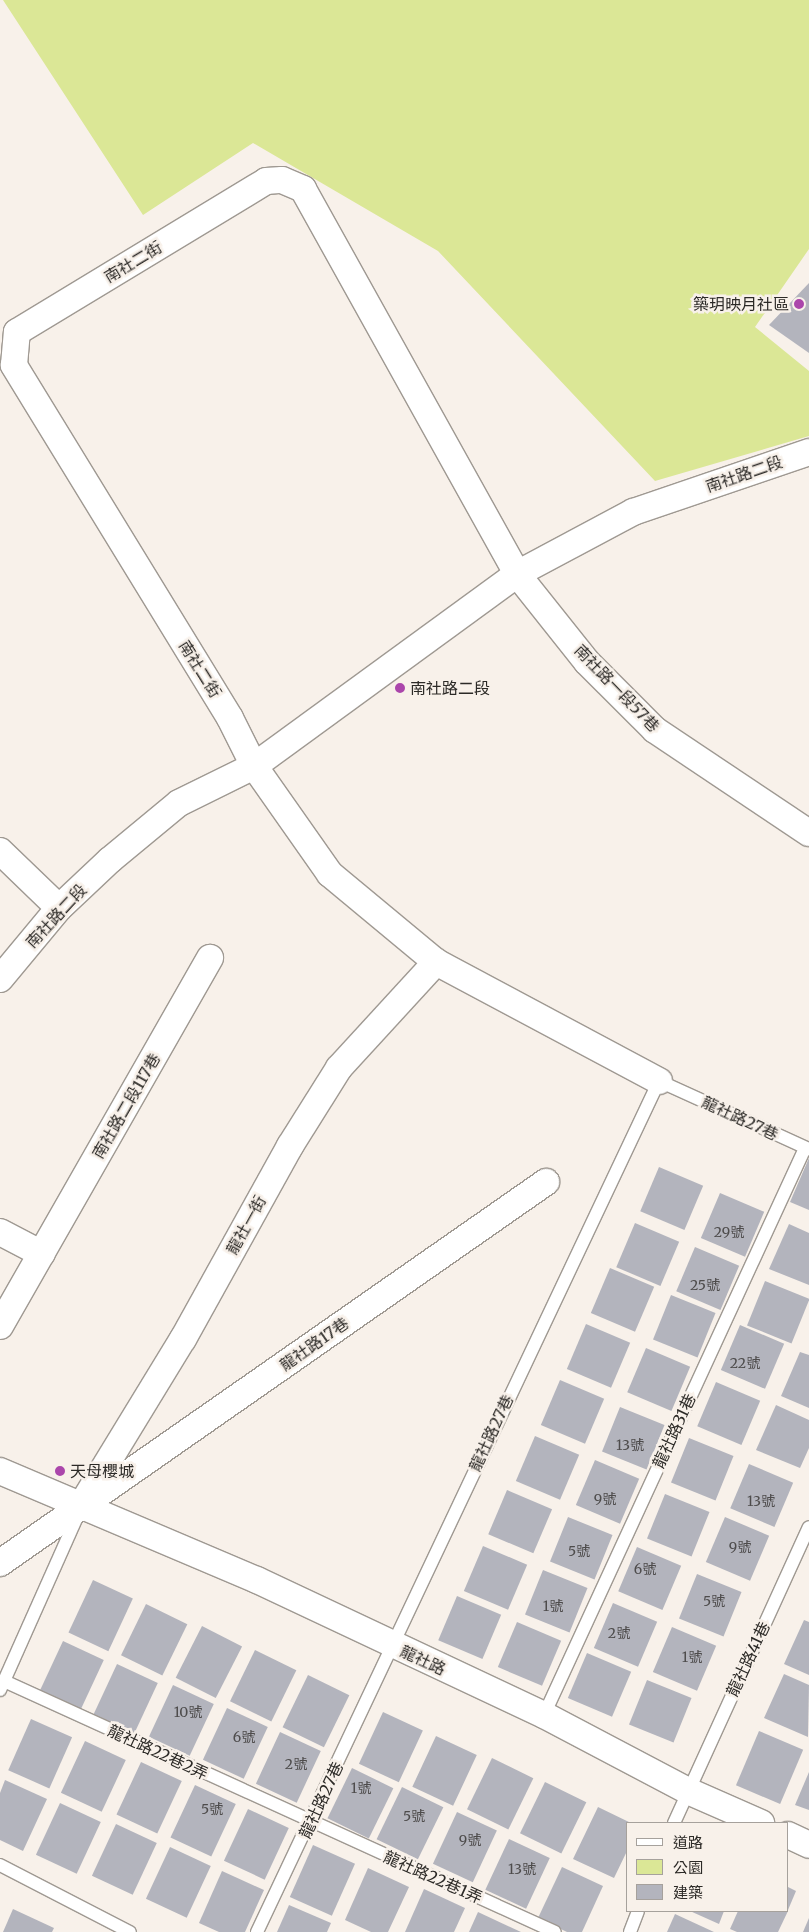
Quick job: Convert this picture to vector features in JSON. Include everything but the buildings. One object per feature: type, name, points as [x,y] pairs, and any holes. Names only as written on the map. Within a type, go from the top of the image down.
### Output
[{"type":"street","name":"南社二街","points":[[517,574],[303,189],[282,180],[266,181],[9,340],[14,365],[230,718],[254,766],[330,874],[436,962],[659,1081]]},
{"type":"street","name":"南社路二段","points":[[0,978],[59,908],[110,860],[179,803],[254,766],[517,574],[633,512],[809,452]]},
{"type":"street","name":"南社路一段57巷","points":[[517,574],[587,662],[655,730],[809,833]]},
{"type":"street","points":[[0,851],[59,908]]},
{"type":"street","name":"南社路二段117巷","points":[[0,1326],[210,958]]},
{"type":"street","name":"龍社一街","points":[[82,1505],[183,1339],[290,1146],[339,1068],[436,962]]},
{"type":"street","name":"龍社路17巷","points":[[0,1563],[546,1182]]},
{"type":"street","points":[[0,1232],[42,1254]]},
{"type":"street","name":"龍社路","points":[[0,1471],[257,1580],[391,1645],[544,1715],[688,1791],[759,1822]]},
{"type":"street","points":[[789,1835],[809,1845]]},
{"type":"lane","name":"龍社路27巷","points":[[257,1932],[311,1822],[391,1645],[659,1081],[807,1148]]},
{"type":"lane","name":"龍社路31巷","points":[[544,1715],[807,1148]]},
{"type":"lane","name":"龍社路22巷2弄","points":[[82,1505],[2,1686],[311,1822]]},
{"type":"lane","name":"龍社路41巷","points":[[674,1822],[809,1528]]},
{"type":"lane","name":"龍社路22巷1弄","points":[[311,1822],[555,1932]]},
{"type":"lane","points":[[0,1865],[130,1932]]},
{"type":"lane","points":[[630,1932],[638,1912]]},
{"type":"green space","points":[[3,0],[809,0],[809,249],[755,327],[809,371],[809,436],[655,481],[438,251],[253,143],[143,215]]},
{"type":"place","name":"築玥映月社區","points":[[799,304]]},
{"type":"place","name":"南社路二段","points":[[400,688]]},
{"type":"place","name":"天母櫻城","points":[[60,1471]]}]
